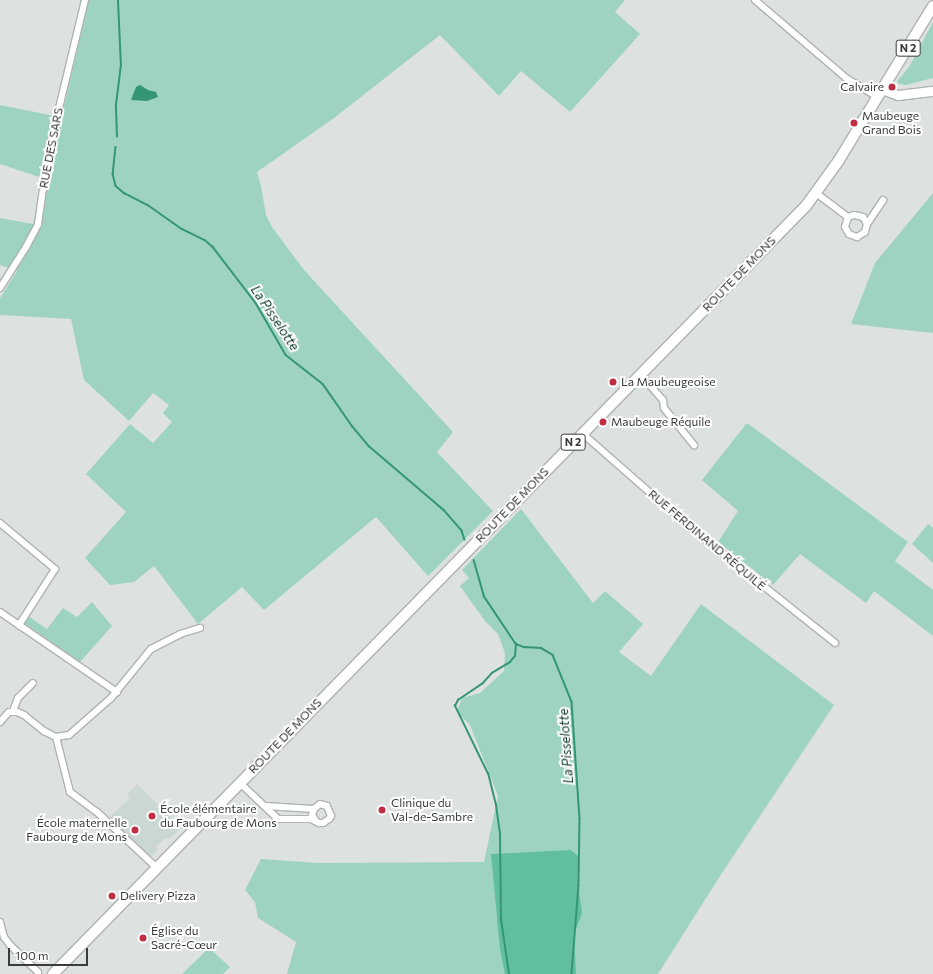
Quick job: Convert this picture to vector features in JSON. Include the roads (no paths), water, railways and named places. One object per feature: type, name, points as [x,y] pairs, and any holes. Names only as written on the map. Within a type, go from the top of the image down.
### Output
[{"type":"main road","name":"ROUTE DE MONS","points":[[53,974],[806,206],[816,193],[880,93],[933,6]]},
{"type":"street","name":"RUE DES SARS","points":[[0,288],[26,247],[38,224],[49,150],[85,0]]},
{"type":"street","points":[[755,0],[846,78],[880,93],[898,95],[933,91]]},
{"type":"street","points":[[816,193],[848,217]]},
{"type":"street","points":[[848,217],[845,227],[849,234],[857,237],[865,232],[867,224],[884,200]]},
{"type":"street","points":[[848,217],[854,215],[863,217],[867,224]]},
{"type":"street","points":[[641,375],[663,400],[664,408],[694,445]]},
{"type":"street","name":"RUE FERDINAND RÉQUILÉ","points":[[582,433],[688,526],[835,643]]},
{"type":"street","points":[[0,523],[55,570],[19,625]]},
{"type":"street","points":[[0,612],[117,692]]},
{"type":"street","points":[[13,711],[24,715],[44,731],[56,737],[61,738],[75,732],[117,692],[151,649],[180,634],[200,628]]},
{"type":"street","points":[[0,722],[9,712],[13,711],[18,698],[33,683]]},
{"type":"street","points":[[56,737],[70,792],[97,812],[156,868]]},
{"type":"street","points":[[250,772],[248,781],[250,791]]},
{"type":"street","points":[[240,783],[266,806],[272,815],[278,819],[316,821],[323,823],[329,819],[331,812],[324,804],[314,808],[266,806]]},
{"type":"street","points":[[314,808],[312,815],[316,821]]},
{"type":"street","points":[[0,922],[4,937],[10,945],[38,972]]},
{"type":"waterway","name":"La Pisselotte","points":[[117,137],[116,105],[121,67],[118,0]]},
{"type":"waterway","name":"La Pisselotte","points":[[116,147],[113,174],[116,186],[124,193],[148,205],[182,229],[205,240],[213,247],[256,303],[286,355],[323,384],[353,427],[369,446],[444,510],[462,531],[465,540]]},
{"type":"waterway","name":"La Pisselotte","points":[[474,560],[484,596],[516,644],[524,647],[541,648],[553,655],[572,702],[580,819],[579,885],[572,974]]},
{"type":"waterway","points":[[509,974],[501,920],[500,834],[496,805],[488,774],[455,706],[458,700],[483,683],[492,673],[510,662],[515,656],[516,644]]},
{"type":"place","name":"Calvaire","points":[[892,87]]},
{"type":"place","name":"Maubeuge Grand Bois","points":[[854,123]]},
{"type":"place","name":"La Maubeugeoise","points":[[613,382]]},
{"type":"place","name":"Maubeuge Réquile","points":[[603,422]]},
{"type":"place","name":"Clinique du Val-de-Sambre","points":[[382,810]]},
{"type":"place","name":"École élémentaire du Faubourg de Mons","points":[[152,816]]},
{"type":"place","name":"École maternelle Faubourg de Mons","points":[[135,830]]},
{"type":"place","name":"Delivery Pizza","points":[[112,896]]},
{"type":"place","name":"Église du Sacré-Cœur","points":[[143,938]]}]
